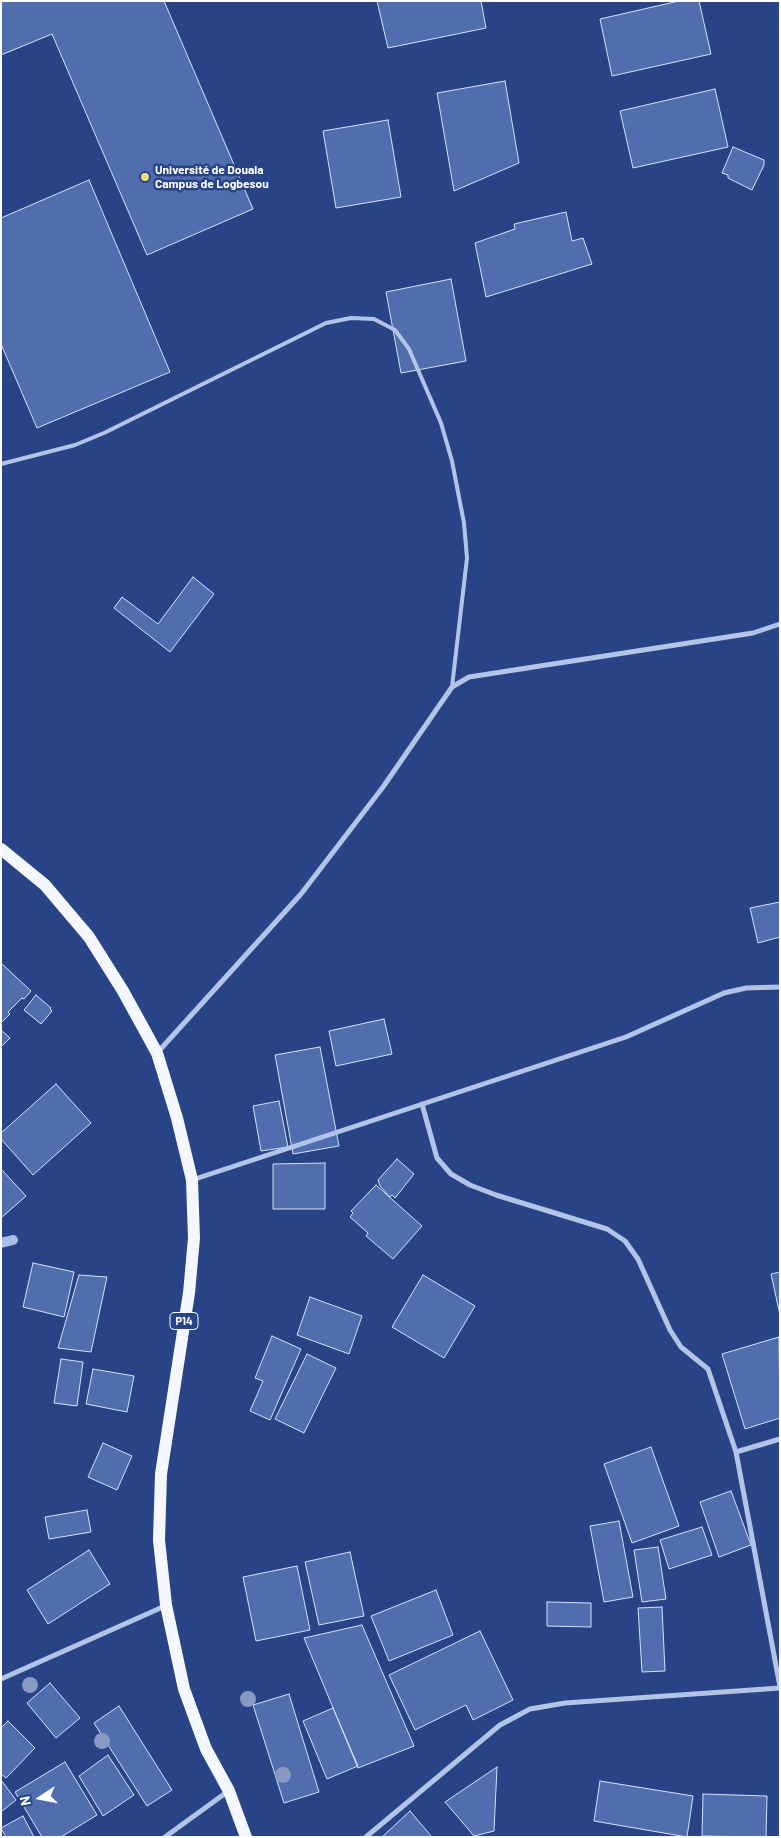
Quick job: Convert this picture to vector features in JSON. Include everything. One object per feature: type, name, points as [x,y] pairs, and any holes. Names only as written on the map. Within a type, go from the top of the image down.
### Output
[{"type":"main road","name":"P14","points":[[1,849],[45,885],[89,936],[124,991],[156,1053],[177,1118],[192,1180],[194,1238],[189,1293],[161,1474],[159,1540],[166,1606],[184,1689],[206,1749],[229,1791],[246,1837]]},
{"type":"street","points":[[156,1053],[301,894],[383,787],[452,687],[469,677],[753,633],[780,624]]},
{"type":"street","points":[[192,1180],[626,1037],[724,993],[746,988],[780,987]]},
{"type":"street","points":[[366,1837],[500,1725],[530,1709],[565,1703],[780,1688],[736,1452],[708,1370],[681,1347],[670,1330],[638,1259],[625,1241],[607,1229],[496,1195],[470,1185],[451,1174],[436,1158],[422,1104]]},
{"type":"street","points":[[736,1452],[780,1438]]},
{"type":"street","points":[[1,1679],[166,1606]]},
{"type":"street","points":[[165,1837],[229,1791]]},
{"type":"lane","points":[[1,464],[75,445],[104,433],[326,323],[351,318],[374,319],[395,330],[409,349],[441,423],[452,461],[464,523],[467,558],[452,687]]},
{"type":"building","points":[[1,1],[164,1],[253,209],[147,255],[52,34],[1,55]]},
{"type":"building","points":[[377,1],[481,1],[486,28],[388,48]]},
{"type":"building","points":[[679,1],[699,1],[711,54],[612,76],[600,19]]},
{"type":"building","points":[[505,81],[519,163],[454,191],[437,93]]},
{"type":"building","points":[[715,89],[728,147],[633,168],[620,111]]},
{"type":"building","points":[[388,120],[401,197],[336,208],[323,131]]},
{"type":"building","points":[[733,147],[764,160],[764,165],[752,190],[722,173]]},
{"type":"building","points":[[89,180],[170,372],[37,428],[1,344],[1,218]]},
{"type":"building","points":[[566,212],[572,241],[583,238],[592,264],[486,297],[475,243],[515,229],[514,224]]},
{"type":"building","points":[[451,279],[466,361],[401,373],[386,292]]},
{"type":"building","points":[[193,577],[214,594],[170,652],[114,608],[122,597],[158,624]]},
{"type":"building","points":[[780,902],[780,937],[758,943],[750,908]]},
{"type":"building","points":[[1,963],[31,991],[8,1012],[10,1014],[1,1023]]},
{"type":"building","points":[[36,995],[52,1011],[41,1024],[24,1010]]},
{"type":"building","points":[[384,1019],[392,1054],[336,1066],[329,1031]]},
{"type":"building","points":[[1,1030],[10,1038],[1,1047]]},
{"type":"building","points":[[320,1047],[339,1146],[293,1154],[275,1055]]},
{"type":"building","points":[[56,1084],[91,1123],[33,1175],[1,1139],[1,1133]]},
{"type":"building","points":[[279,1101],[288,1147],[261,1151],[253,1106]]},
{"type":"building","points":[[397,1159],[414,1174],[395,1198],[392,1195],[390,1197],[380,1186],[378,1180]]},
{"type":"building","points":[[325,1163],[325,1209],[273,1209],[273,1164]]},
{"type":"building","points":[[1,1169],[26,1196],[1,1218]]},
{"type":"building","points":[[376,1185],[422,1226],[393,1259],[366,1236],[368,1233],[350,1217],[353,1213],[351,1211]]},
{"type":"building","points":[[33,1263],[74,1272],[64,1317],[23,1307]]},
{"type":"building","points":[[780,1272],[780,1315],[771,1274]]},
{"type":"building","points":[[79,1275],[107,1277],[91,1352],[58,1348]]},
{"type":"building","points":[[423,1275],[475,1306],[444,1358],[392,1327]]},
{"type":"building","points":[[310,1297],[362,1316],[349,1354],[297,1335]]},
{"type":"building","points":[[272,1336],[301,1349],[270,1420],[250,1411],[263,1381],[255,1378]]},
{"type":"building","points":[[779,1337],[780,1418],[745,1429],[722,1354]]},
{"type":"building","points":[[307,1354],[336,1368],[304,1433],[275,1419]]},
{"type":"building","points":[[61,1359],[83,1362],[77,1406],[54,1403]]},
{"type":"building","points":[[93,1369],[134,1376],[127,1412],[86,1404]]},
{"type":"building","points":[[103,1443],[132,1456],[117,1490],[88,1477]]},
{"type":"building","points":[[651,1447],[679,1526],[632,1543],[604,1464]]},
{"type":"building","points":[[731,1491],[751,1545],[719,1557],[700,1502]]},
{"type":"building","points":[[87,1510],[91,1532],[49,1539],[45,1517]]},
{"type":"building","points":[[619,1521],[633,1597],[604,1602],[590,1526]]},
{"type":"building","points":[[702,1527],[712,1555],[669,1569],[660,1540]]},
{"type":"building","points":[[658,1547],[666,1599],[642,1602],[634,1550]]},
{"type":"building","points":[[89,1550],[110,1584],[48,1624],[27,1590]]},
{"type":"building","points":[[350,1552],[364,1616],[319,1625],[305,1562]]},
{"type":"building","points":[[297,1566],[310,1630],[256,1641],[243,1577]]},
{"type":"building","points":[[436,1590],[453,1635],[389,1661],[371,1616]]},
{"type":"building","points":[[547,1602],[591,1603],[591,1627],[547,1626]]},
{"type":"building","points":[[662,1607],[665,1671],[642,1672],[638,1608]]},
{"type":"building","points":[[362,1625],[414,1746],[358,1768],[304,1638]]},
{"type":"building","points":[[480,1631],[513,1700],[473,1720],[466,1705],[415,1730],[389,1675]]},
{"type":"building","points":[[50,1683],[80,1718],[56,1738],[27,1703]]},
{"type":"building","points":[[289,1694],[319,1792],[284,1803],[253,1705]]},
{"type":"building","points":[[119,1706],[172,1790],[147,1806],[94,1723]]},
{"type":"building","points":[[333,1708],[358,1766],[327,1779],[303,1721]]},
{"type":"building","points":[[8,1721],[35,1748],[6,1778],[1,1774],[1,1728]]},
{"type":"building","points":[[108,1755],[134,1795],[103,1816],[79,1776]]},
{"type":"building","points":[[65,1762],[97,1815],[61,1837],[42,1837],[15,1792]]},
{"type":"building","points":[[497,1767],[494,1831],[474,1836],[445,1802]]},
{"type":"building","points":[[1,1780],[16,1800],[1,1812]]},
{"type":"building","points":[[600,1781],[693,1796],[687,1837],[594,1821]]},
{"type":"building","points":[[703,1794],[767,1796],[766,1837],[702,1836]]},
{"type":"building","points":[[410,1811],[432,1837],[382,1837]]},
{"type":"building","points":[[23,1816],[34,1837],[6,1837],[1,1828]]},
{"type":"waterway","points":[[1,1243],[13,1240]]},
{"type":"place","name":"Université de Douala Campus de Logbesou","points":[[145,177]]}]
